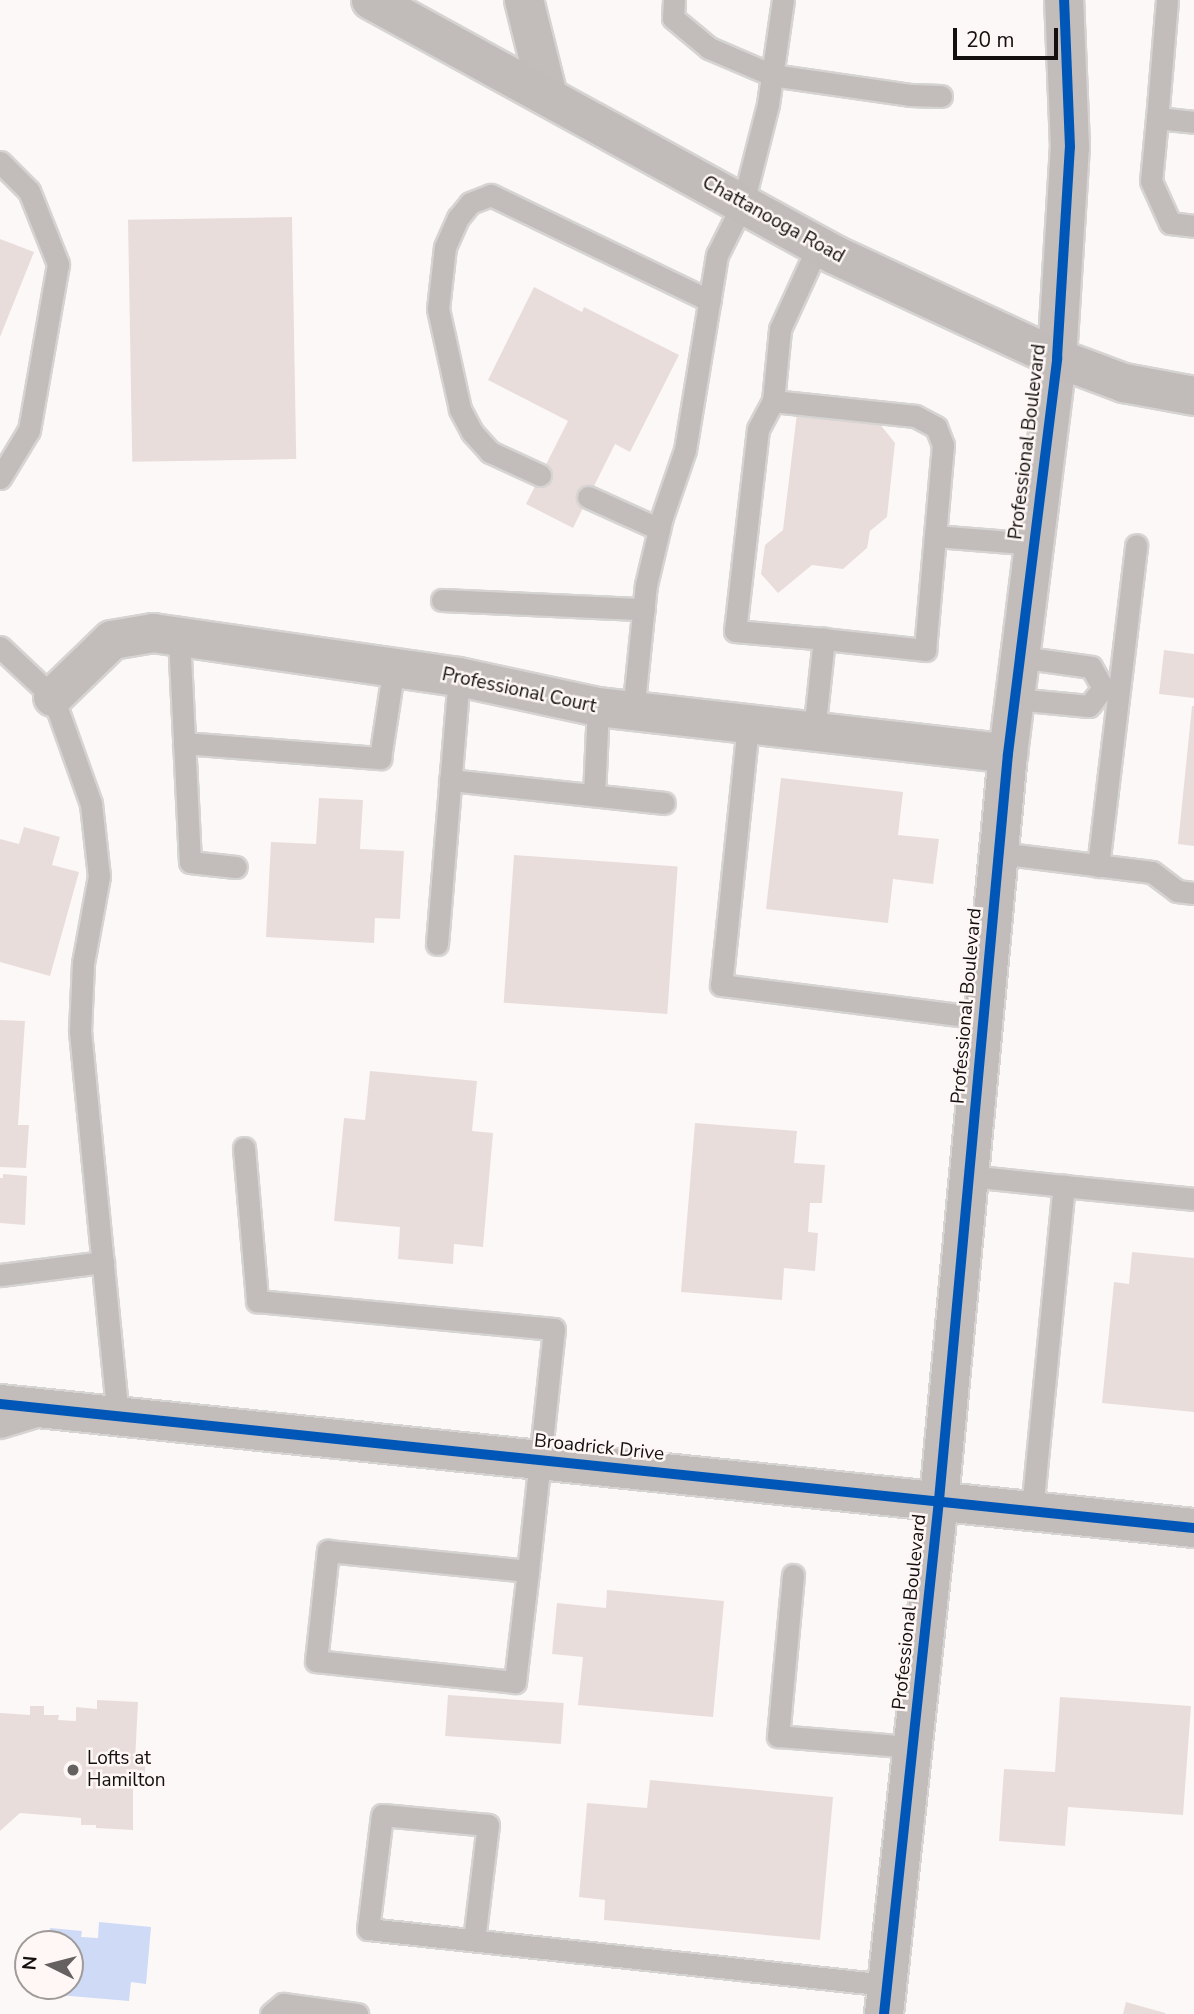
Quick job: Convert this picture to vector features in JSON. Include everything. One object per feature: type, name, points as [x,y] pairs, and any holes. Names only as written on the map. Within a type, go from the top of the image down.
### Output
[{"type":"main road","name":"Chattanooga Road","points":[[371,0],[818,246],[1057,358],[1124,383],[1194,396]]},
{"type":"street","points":[[524,0],[548,96]]},
{"type":"street","name":"Professional Boulevard","points":[[885,2000],[940,1500],[1008,754],[1057,358],[1070,147],[1064,0]]},
{"type":"street","name":"Professional Court","points":[[53,697],[113,640],[153,633],[459,677],[616,709],[1008,754]]},
{"type":"street","name":"Broadrick Drive","points":[[0,1404],[1194,1528]]},
{"type":"lane","points":[[674,0],[673,18],[709,48],[772,75],[910,95],[941,96]]},
{"type":"lane","points":[[594,795],[644,609],[659,529],[685,450],[717,255],[743,203],[772,75],[783,0]]},
{"type":"lane","points":[[1167,0],[1151,181],[1170,223],[1194,226]]},
{"type":"lane","points":[[1157,118],[1194,122]]},
{"type":"lane","points":[[0,162],[29,191],[58,264],[29,430],[0,478]]},
{"type":"lane","points":[[540,475],[490,452],[472,432],[460,409],[438,309],[445,247],[458,218],[470,203],[491,195],[710,301]]},
{"type":"lane","points":[[773,401],[915,416],[936,427],[943,445],[925,650],[735,631],[758,429],[773,401],[780,329],[818,246]]},
{"type":"lane","points":[[588,497],[659,529]]},
{"type":"lane","points":[[936,536],[1034,544]]},
{"type":"lane","points":[[1097,866],[1111,688],[1136,545]]},
{"type":"lane","points":[[442,600],[644,609]]},
{"type":"lane","points":[[179,637],[190,862],[236,867]]},
{"type":"lane","points":[[814,732],[824,639]]},
{"type":"lane","points":[[0,647],[53,697],[90,804],[99,876],[83,963],[80,1031],[118,1416]]},
{"type":"lane","points":[[1020,657],[1091,667],[1111,688]]},
{"type":"lane","points":[[184,743],[380,758],[394,667]]},
{"type":"lane","points":[[437,944],[459,677]]},
{"type":"lane","points":[[1015,699],[1088,706],[1111,688]]},
{"type":"lane","points":[[748,725],[721,985],[984,1018]]},
{"type":"lane","points":[[450,780],[664,803]]},
{"type":"lane","points":[[999,853],[1152,872],[1177,891],[1194,893]]},
{"type":"lane","points":[[243,1148],[257,1301],[554,1329],[528,1571],[515,1682],[316,1661],[328,1551],[528,1571]]},
{"type":"lane","points":[[970,1176],[1194,1199]]},
{"type":"lane","points":[[1031,1510],[1064,1186]]},
{"type":"lane","points":[[0,1275],[103,1262]]},
{"type":"lane","points":[[0,1427],[54,1409]]},
{"type":"lane","points":[[793,1575],[778,1736],[912,1747]]},
{"type":"lane","points":[[474,1940],[488,1825],[382,1815],[368,1929],[474,1940],[885,2000]]},
{"type":"lane","points":[[271,2014],[283,2004],[357,2014]]},
{"type":"water","points":[[99,1922],[151,1927],[146,1984],[131,1982],[129,2001],[84,1997],[84,1937],[98,1938]]},
{"type":"building","points":[[292,217],[296,459],[132,462],[128,220]]},
{"type":"building","points":[[0,239],[34,252],[0,337]]},
{"type":"building","points":[[534,287],[582,312],[584,307],[679,355],[630,452],[615,444],[573,528],[526,504],[568,421],[488,380]]},
{"type":"building","points":[[797,413],[879,423],[895,443],[887,517],[870,531],[867,548],[843,569],[812,565],[778,593],[761,574],[765,545],[783,530]]},
{"type":"building","points":[[1164,650],[1194,654],[1194,698],[1159,694]]},
{"type":"building","points":[[1194,706],[1194,846],[1178,844]]},
{"type":"building","points":[[781,778],[903,792],[898,835],[939,839],[933,884],[893,879],[888,923],[766,909]]},
{"type":"building","points":[[319,798],[363,800],[360,849],[404,851],[400,919],[375,918],[374,943],[266,937],[271,842],[316,844]]},
{"type":"building","points":[[24,827],[60,837],[52,865],[79,872],[50,976],[0,962],[0,839],[19,844]]},
{"type":"building","points":[[514,855],[678,866],[667,1014],[504,1003]]},
{"type":"building","points":[[0,1020],[25,1021],[18,1125],[29,1125],[26,1168],[0,1167]]},
{"type":"building","points":[[370,1071],[477,1081],[472,1131],[493,1133],[483,1247],[454,1244],[453,1264],[398,1259],[400,1227],[334,1221],[344,1118],[365,1120]]},
{"type":"building","points":[[695,1123],[797,1131],[794,1163],[825,1165],[822,1203],[810,1203],[808,1232],[818,1233],[815,1271],[784,1268],[782,1300],[681,1292]]},
{"type":"building","points":[[3,1174],[27,1176],[25,1225],[0,1223],[0,1178],[3,1178]]},
{"type":"building","points":[[1132,1252],[1194,1258],[1194,1412],[1102,1403],[1114,1282],[1129,1284]]},
{"type":"building","points":[[607,1590],[724,1601],[713,1717],[578,1705],[583,1657],[552,1654],[557,1603],[606,1608]]},
{"type":"building","points":[[448,1695],[564,1703],[561,1744],[445,1736]]},
{"type":"building","points":[[1060,1697],[1191,1706],[1183,1815],[1068,1807],[1065,1846],[999,1841],[1004,1769],[1055,1772]]},
{"type":"building","name":"Lofts at Hamilton","points":[[97,1700],[138,1702],[135,1761],[146,1762],[144,1778],[133,1778],[133,1830],[81,1825],[81,1818],[20,1813],[0,1831],[0,1713],[30,1715],[30,1706],[44,1706],[44,1715],[59,1715],[58,1720],[76,1721],[76,1707],[97,1709]]},
{"type":"building","points":[[650,1780],[833,1797],[820,1940],[604,1920],[605,1900],[579,1897],[587,1803],[647,1808]]},
{"type":"building","points":[[1126,2002],[1165,2013],[1165,2014],[1123,2014]]},
{"type":"cycle path","points":[[884,2014],[939,1500],[1008,754],[1057,358],[1070,147],[1064,0]]},
{"type":"cycle path","points":[[0,1404],[1194,1528]]},
{"type":"place","name":"Lofts at Hamilton","points":[[73,1770]]}]
